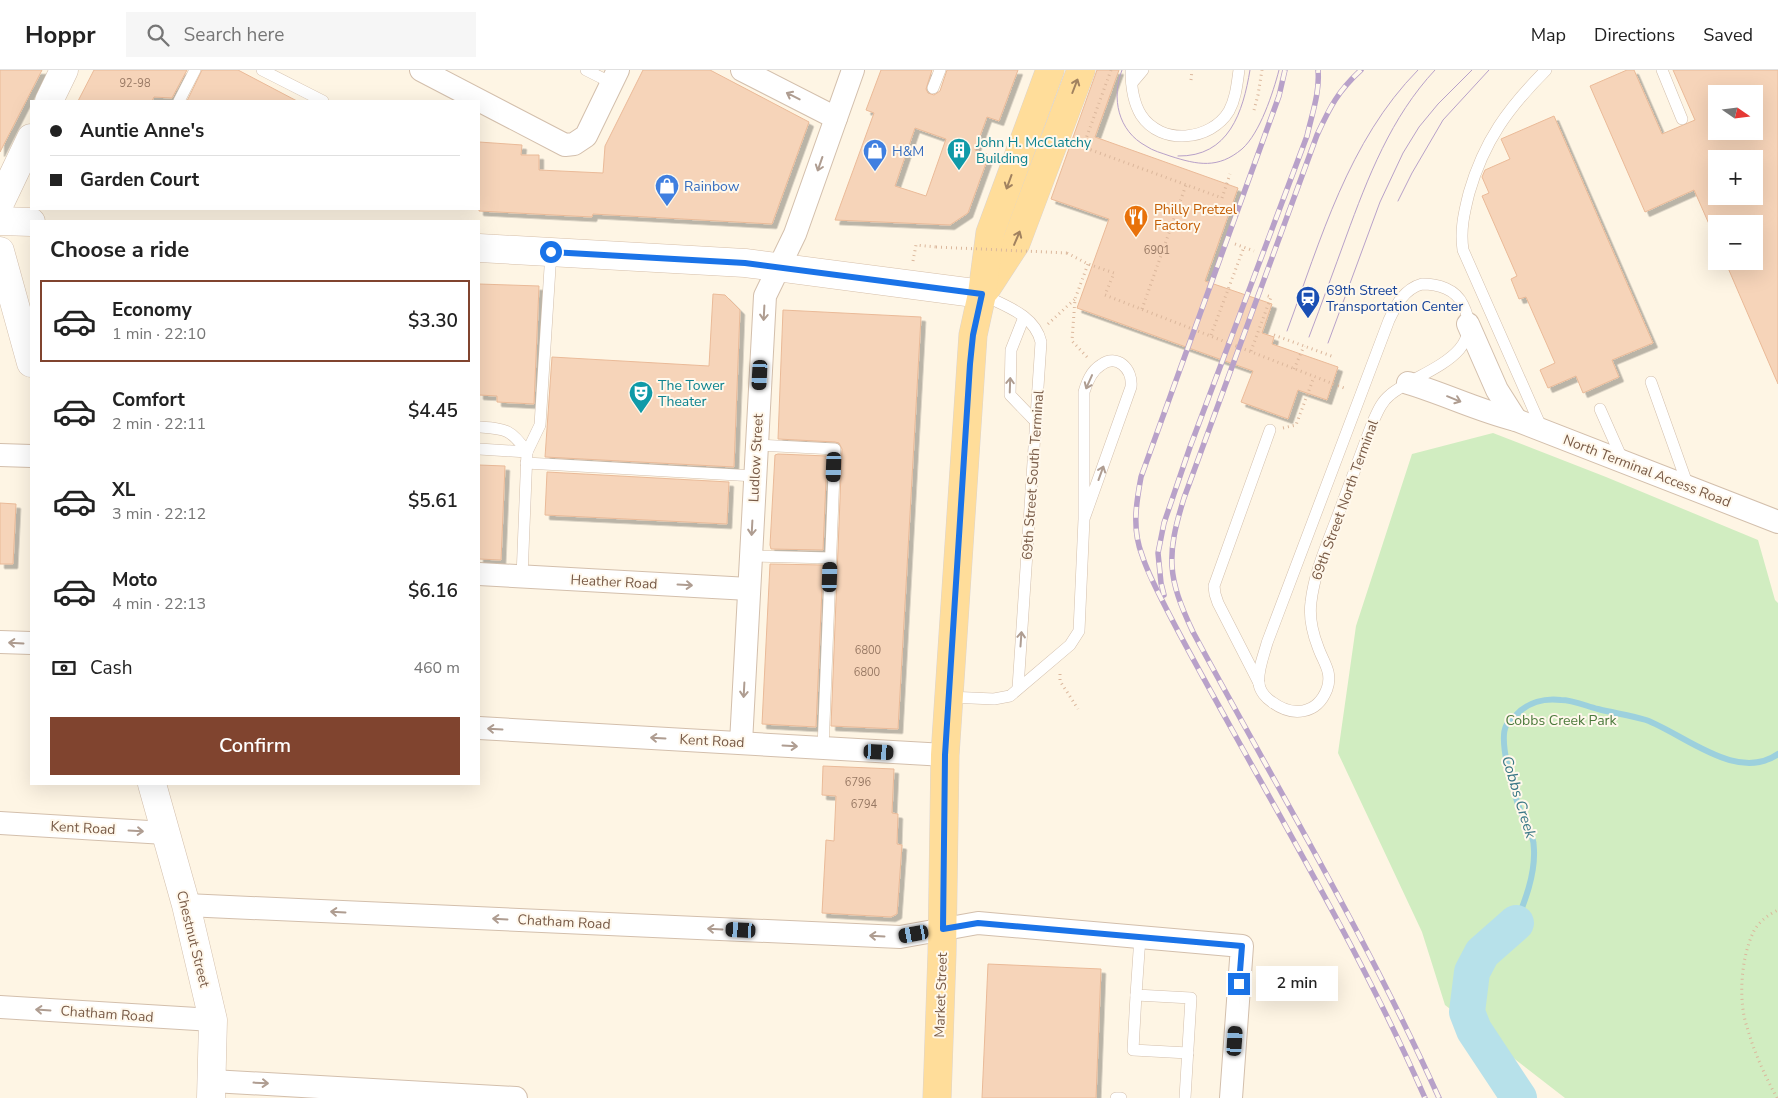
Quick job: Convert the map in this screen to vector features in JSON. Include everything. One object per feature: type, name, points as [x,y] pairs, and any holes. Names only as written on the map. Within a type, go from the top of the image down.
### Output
[{"type":"main road","name":"Market Street","points":[[937,1098],[943,929],[945,755],[973,335],[982,294],[990,233],[1050,70]]},
{"type":"main road","name":"Market Street","points":[[982,294],[1016,243],[1081,70]]},
{"type":"street","points":[[49,100],[64,70]]},
{"type":"street","points":[[421,70],[454,95]]},
{"type":"street","points":[[742,70],[836,118]]},
{"type":"street","name":"Ludlow Street","points":[[741,743],[765,296],[796,234],[853,70]]},
{"type":"street","points":[[480,107],[565,145],[574,144],[586,136],[615,77]]},
{"type":"street","points":[[0,203],[30,140]]},
{"type":"street","points":[[0,221],[30,222]]},
{"type":"street","points":[[480,248],[745,263],[982,294]]},
{"type":"street","points":[[0,251],[30,359]]},
{"type":"street","points":[[1468,324],[1497,390],[1516,420]]},
{"type":"street","name":"North Terminal Access Road","points":[[1408,383],[1446,395],[1491,414],[1516,420],[1543,430],[1778,522]]},
{"type":"street","points":[[0,455],[30,456]]},
{"type":"street","name":"Heather Road","points":[[480,574],[749,589]]},
{"type":"street","points":[[0,642],[30,643]]},
{"type":"street","name":"Kent Road","points":[[480,728],[945,755]]},
{"type":"street","name":"Chestnut Street","points":[[152,785],[186,905],[213,1020],[211,1089]]},
{"type":"street","name":"Kent Road","points":[[0,823],[165,833]]},
{"type":"street","name":"Chatham Road","points":[[186,905],[900,937],[978,923],[1242,946],[1231,1098]]},
{"type":"street","name":"Chatham Road","points":[[0,1007],[213,1020]]},
{"type":"street","points":[[211,1089],[516,1098]]},
{"type":"lane","points":[[180,100],[195,70]]},
{"type":"lane","points":[[262,70],[321,100]]},
{"type":"lane","points":[[586,70],[615,77]]},
{"type":"lane","points":[[933,88],[940,70]]},
{"type":"lane","points":[[1131,70],[1137,107],[1146,122],[1176,135],[1197,135],[1216,126],[1230,110],[1239,70]]},
{"type":"lane","points":[[1132,83],[1143,70]]},
{"type":"lane","points":[[1543,430],[1463,250],[1461,229],[1463,214],[1476,170],[1492,135],[1516,103],[1546,70]]},
{"type":"lane","points":[[1662,70],[1682,119]]},
{"type":"lane","points":[[522,577],[526,458],[540,425],[551,252]]},
{"type":"lane","name":"69th Street North Terminal","points":[[1422,284],[1440,286],[1455,294],[1465,307],[1468,324],[1464,343],[1452,358],[1408,383],[1390,395],[1372,424],[1313,586],[1310,605],[1318,648],[1329,668],[1327,688],[1323,698],[1309,710],[1301,712],[1289,711],[1268,699],[1259,683],[1267,643],[1394,310],[1406,292],[1413,286],[1422,284]]},
{"type":"lane","points":[[982,294],[1024,317],[1039,332]]},
{"type":"lane","points":[[1024,317],[1011,350],[1010,395],[1037,423]]},
{"type":"lane","name":"69th Street South Terminal","points":[[1018,688],[1042,354],[1039,332]]},
{"type":"lane","points":[[949,697],[1004,698],[1010,696],[1070,645],[1079,631],[1084,519],[1084,392],[1088,381],[1097,368],[1110,360],[1128,368],[1132,378],[1132,387],[1084,519]]},
{"type":"lane","points":[[1651,382],[1688,488]]},
{"type":"lane","points":[[1600,409],[1624,463]]},
{"type":"lane","points":[[480,427],[500,429],[516,436],[526,458]]},
{"type":"lane","points":[[1259,683],[1218,603],[1214,594],[1214,586],[1270,430]]},
{"type":"lane","points":[[756,445],[835,449],[823,748]]},
{"type":"lane","points":[[480,449],[526,458],[755,476]]},
{"type":"lane","points":[[751,556],[830,558]]},
{"type":"lane","points":[[1140,937],[1133,1050],[1188,1053]]},
{"type":"lane","points":[[1136,995],[1191,998],[1185,1098]]},
{"type":"lane","points":[[1116,1098],[1121,1098]]},
{"type":"path","points":[[1111,70],[1083,146],[1222,198],[1230,174]]},
{"type":"path","points":[[1191,80],[1192,70]]},
{"type":"path","points":[[1254,110],[1262,70]]},
{"type":"path","points":[[1142,310],[1186,185]]},
{"type":"path","points":[[1235,244],[1254,251]]},
{"type":"path","points":[[916,245],[1067,253],[1088,264],[1114,273],[1105,295],[1344,388]]},
{"type":"path","points":[[1212,336],[1244,247]]},
{"type":"path","points":[[1088,264],[1075,298],[1072,341],[1097,368]]},
{"type":"path","points":[[1251,351],[1271,297],[1265,295]]},
{"type":"path","points":[[1039,332],[1075,298]]},
{"type":"path","points":[[1274,335],[1334,357]]},
{"type":"path","points":[[1294,369],[1304,346]]},
{"type":"path","points":[[1270,430],[1296,425],[1314,377]]},
{"type":"path","points":[[1062,652],[1060,681],[1078,708]]},
{"type":"path","points":[[1777,1098],[1765,1075],[1746,1026],[1742,992],[1745,958],[1753,932],[1770,914],[1778,910]]},
{"type":"green space","name":"Cobbs Creek Park","points":[[1493,433],[1606,477],[1758,540],[1775,600],[1778,603],[1778,1098],[1565,1098],[1445,1005],[1422,932],[1338,753],[1356,626],[1412,454]]},
{"type":"building","points":[[0,70],[42,70],[0,152]]},
{"type":"building","points":[[94,70],[187,70],[172,98],[154,97],[152,100],[79,100]]},
{"type":"building","points":[[202,70],[238,70],[295,100],[187,100]]},
{"type":"building","points":[[643,70],[710,70],[809,122],[772,224],[593,214],[592,217],[479,211],[480,142],[522,145],[521,155],[539,155],[539,170],[603,173],[605,146]]},
{"type":"building","points":[[881,70],[932,70],[926,89],[928,93],[934,95],[940,91],[947,70],[1018,70],[999,121],[987,117],[975,150],[989,155],[968,213],[950,225],[835,220],[874,113],[866,110]],"holes":[[[915,128],[946,139],[926,196],[895,186]]]},
{"type":"building","points":[[1097,70],[1119,70],[1095,137],[1238,188],[1205,281],[1272,304],[1262,333],[1274,337],[1272,344],[1338,367],[1327,400],[1298,390],[1288,419],[1241,402],[1253,371],[1077,308],[1109,219],[1051,199]]},
{"type":"building","points":[[1627,70],[1634,70],[1662,134],[1695,120],[1673,70],[1778,70],[1778,384],[1729,270],[1763,270],[1763,215],[1708,215],[1708,222],[1694,190],[1645,212],[1590,86]]},
{"type":"building","points":[[1554,116],[1653,343],[1612,360],[1619,377],[1583,393],[1576,376],[1548,388],[1540,370],[1555,363],[1526,297],[1519,299],[1511,279],[1517,276],[1482,196],[1489,193],[1482,177],[1485,170],[1510,159],[1501,139]]},
{"type":"building","points":[[480,284],[539,286],[534,404],[497,402],[497,396],[480,395]]},
{"type":"building","name":"The Tower Theater","points":[[713,294],[725,295],[740,310],[734,467],[545,457],[552,357],[709,366]]},
{"type":"building","points":[[783,310],[921,317],[898,729],[831,726],[842,449],[839,443],[835,442],[778,439]]},
{"type":"building","points":[[775,455],[827,456],[823,550],[771,549]]},
{"type":"building","points":[[480,465],[505,466],[501,560],[480,559]]},
{"type":"building","points":[[547,472],[729,482],[727,524],[545,515]]},
{"type":"building","points":[[0,503],[16,504],[13,564],[0,564]]},
{"type":"building","points":[[770,564],[823,565],[816,727],[762,724]]},
{"type":"building","points":[[823,766],[894,769],[892,813],[898,814],[897,844],[902,845],[897,914],[891,917],[822,913],[826,840],[834,841],[836,796],[822,795]]},
{"type":"building","points":[[988,964],[1101,969],[1096,1098],[982,1098]]},
{"type":"waterway","name":"Cobbs Creek","points":[[1516,923],[1531,878],[1534,845],[1515,796],[1506,757],[1504,734],[1508,723],[1526,707],[1543,700],[1566,700],[1640,718],[1728,760],[1745,763],[1762,761],[1778,754]]},
{"type":"waterway","name":"Cobbs Creek","points":[[1516,923],[1482,953],[1472,972],[1467,1012],[1474,1030],[1519,1098]]},
{"type":"tram line","points":[[1122,70],[1117,92],[1117,102],[1119,113],[1129,132],[1136,140],[1155,151],[1199,163],[1225,160],[1249,142],[1265,112],[1279,70]]},
{"type":"tram line","points":[[1178,156],[1195,154],[1210,149],[1221,140],[1238,116],[1250,70]]},
{"type":"tram line","points":[[1287,331],[1325,227],[1355,160],[1373,128],[1394,98],[1418,70]]},
{"type":"tram line","points":[[1309,337],[1372,170],[1406,107],[1435,70]]},
{"type":"tram line","points":[[1328,343],[1380,202],[1403,153],[1419,127],[1438,104],[1472,70]]},
{"type":"tram line","points":[[1398,201],[1443,120],[1489,70]]},
{"type":"railway","points":[[1285,70],[1279,96],[1141,477],[1136,507],[1137,536],[1153,583],[1357,956],[1425,1098]]},
{"type":"railway","points":[[1164,595],[1158,553],[1164,523],[1190,447],[1307,136],[1317,95],[1318,70]]},
{"type":"railway","points":[[1361,70],[1346,85],[1335,100],[1317,135],[1184,498],[1174,536],[1172,566],[1178,596],[1193,632],[1382,979],[1439,1098]]},
{"type":"place","name":"John H. McClatchy Building","points":[[959,171]]},
{"type":"place","name":"H&M","points":[[875,172]]},
{"type":"place","name":"Rainbow","points":[[667,207]]},
{"type":"place","name":"Philly Pretzel Factory","points":[[1136,238]]},
{"type":"place","name":"69th Street Transportation Center","points":[[1308,319]]},
{"type":"place","name":"The Tower Theater","points":[[641,414]]},
{"type":"route","points":[[551,252],[745,263],[982,294],[973,335],[970,364],[945,755],[943,929],[978,923],[1242,946],[1239,984]]}]
